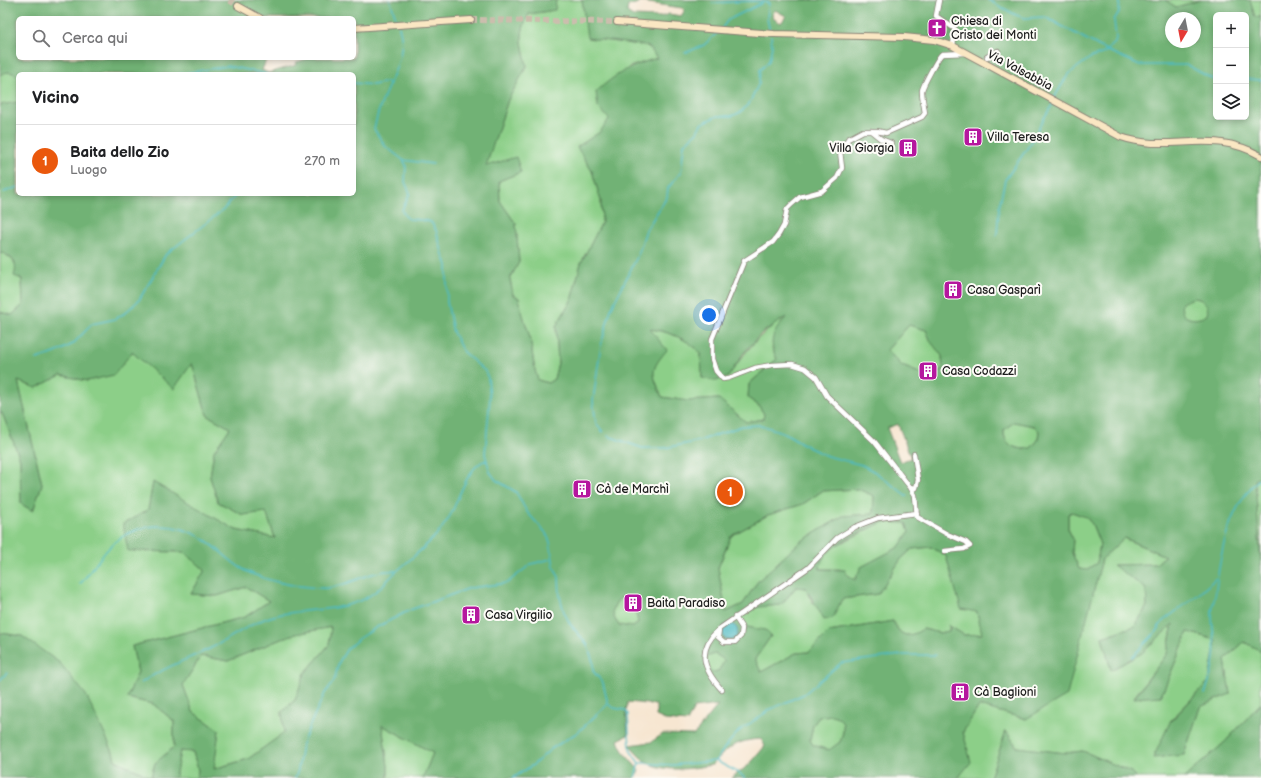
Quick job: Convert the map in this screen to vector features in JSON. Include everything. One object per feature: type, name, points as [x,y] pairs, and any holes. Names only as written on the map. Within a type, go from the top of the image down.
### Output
[{"type":"main road","points":[[238,6],[256,16]]},
{"type":"main road","points":[[356,28],[469,20]]},
{"type":"main road","name":"Via Valsabbia","points":[[617,22],[774,34],[904,37],[934,40],[953,46],[967,53],[1112,133],[1129,140],[1153,143],[1220,141],[1242,147],[1261,156]]},
{"type":"street","points":[[939,0],[936,16],[954,27],[956,31],[953,46]]},
{"type":"street","points":[[987,57],[998,51]]},
{"type":"street","points":[[945,551],[970,546],[966,542],[947,534],[918,517],[915,495],[910,487],[874,441],[827,396],[816,377],[806,368],[792,364],[772,364],[723,379],[716,371],[712,359],[712,339],[744,261],[772,242],[779,234],[784,225],[786,209],[800,197],[822,191],[837,178],[842,168],[840,151],[848,139],[863,131],[886,134],[922,117],[926,113],[922,92],[923,85],[939,57],[942,54],[967,53]]},
{"type":"street","points":[[871,131],[881,139],[891,143],[889,148],[882,147]]},
{"type":"street","points":[[910,487],[916,488],[918,480],[914,454]]},
{"type":"street","points":[[722,690],[705,667],[704,655],[714,634],[719,629],[808,568],[837,538],[855,527],[878,518],[917,512]]},
{"type":"street","points":[[719,629],[718,637],[724,642],[735,642],[741,636],[742,628],[735,617]]},
{"type":"green space","points":[[0,0],[556,0],[555,10],[529,14],[523,27],[522,39],[527,66],[508,100],[486,166],[516,157],[521,172],[499,181],[500,201],[516,224],[519,262],[510,279],[513,295],[519,298],[530,337],[538,380],[548,383],[554,379],[558,363],[556,326],[571,301],[581,263],[602,222],[601,201],[592,171],[577,147],[600,132],[609,119],[598,107],[596,92],[624,71],[657,58],[648,46],[587,38],[582,0],[1165,0],[1176,7],[1201,0],[1250,0],[1255,17],[1261,17],[1261,476],[1255,480],[1261,565],[1261,651],[1244,642],[1225,659],[1230,694],[1200,707],[1184,755],[1153,758],[1170,722],[1209,681],[1216,640],[1188,632],[1161,696],[1134,698],[1167,654],[1173,624],[1142,653],[1111,670],[1102,637],[1135,626],[1147,606],[1146,589],[1113,565],[1156,564],[1165,556],[1124,538],[1102,559],[1067,695],[1026,719],[979,706],[963,732],[971,762],[958,778],[731,778],[749,765],[765,746],[761,739],[745,741],[733,746],[712,765],[678,769],[657,766],[647,762],[638,755],[630,745],[651,742],[663,734],[694,735],[718,705],[694,708],[687,722],[665,720],[656,716],[656,705],[628,702],[626,711],[628,735],[618,740],[624,753],[639,771],[634,778],[420,778],[424,775],[433,753],[382,725],[388,766],[388,778],[197,778],[198,770],[193,752],[180,751],[175,778],[0,778],[0,633],[22,636],[60,663],[86,695],[113,752],[115,760],[151,777],[155,763],[174,747],[174,721],[153,704],[127,698],[138,672],[132,646],[245,617],[269,601],[246,587],[217,596],[191,594],[205,570],[184,552],[128,551],[123,524],[148,510],[153,482],[236,530],[275,538],[266,512],[243,515],[218,502],[210,477],[214,451],[230,428],[207,415],[192,363],[174,389],[132,352],[114,375],[87,381],[61,375],[36,388],[18,381],[42,484],[33,511],[21,504],[20,459],[2,413],[0,413],[0,312],[12,315],[23,305],[22,279],[14,276],[16,268],[12,259],[3,253],[0,254],[0,105],[16,102],[16,196],[356,196],[356,72],[272,72],[293,66],[297,64],[296,62],[304,60],[356,60],[356,16],[16,16],[16,60],[266,60],[262,70],[266,72],[16,72],[16,76],[9,72],[0,75]],"holes":[[[642,2],[682,8],[685,10],[681,16],[669,14],[660,17],[633,16],[627,12],[628,6]],[[775,10],[786,16],[781,23],[774,19],[772,15]],[[935,20],[952,30],[948,37],[942,34],[939,39],[929,33]],[[1193,298],[1197,298],[1207,305],[1208,311],[1207,315],[1193,319],[1185,316],[1181,309],[1182,303]],[[786,317],[773,336],[772,347],[777,359],[749,384],[748,398],[759,406],[764,414],[763,419],[746,422],[719,399],[688,401],[662,397],[654,377],[654,372],[657,363],[667,350],[650,329],[677,336],[696,348],[701,353],[702,378],[716,381],[728,377],[743,354],[762,333]],[[909,325],[926,330],[931,342],[942,356],[943,369],[929,377],[902,366],[887,350]],[[1014,422],[1034,426],[1039,431],[1038,440],[1031,448],[1016,448],[1008,443],[1004,435],[1004,430]],[[898,424],[911,458],[900,462],[887,428]],[[858,489],[874,496],[873,514],[843,516],[800,542],[758,581],[743,604],[726,612],[718,568],[731,536],[768,515],[803,504],[822,491]],[[1072,512],[1086,517],[1092,524],[1100,544],[1097,563],[1086,570],[1079,569],[1072,553],[1073,539],[1068,529],[1068,514]],[[883,522],[906,523],[909,532],[899,547],[861,567],[855,580],[847,575],[845,570],[820,569],[822,561],[827,553],[835,546]],[[931,547],[946,556],[961,609],[977,612],[982,634],[964,635],[948,625],[950,628],[949,631],[940,633],[923,629],[913,634],[905,635],[899,631],[893,621],[829,632],[809,652],[796,653],[761,672],[755,659],[771,636],[765,630],[747,627],[741,617],[757,607],[781,605],[796,587],[806,588],[824,620],[833,618],[842,599],[878,594],[901,559],[912,549]],[[620,598],[624,598],[637,616],[638,623],[633,627],[619,625],[616,622],[613,612],[617,601]],[[331,627],[329,645],[305,673],[295,700],[282,712],[284,733],[248,759],[214,769],[219,730],[193,712],[183,685],[201,656],[228,661],[291,635]],[[715,654],[723,659],[724,662],[718,671],[713,672],[708,668],[706,657]],[[830,715],[835,716],[839,718],[843,724],[843,733],[840,742],[829,750],[813,745],[810,740],[813,725],[819,717]]]},
{"type":"green space","points":[[556,0],[582,0],[588,38],[648,46],[657,58],[629,67],[598,107],[610,119],[600,132],[577,147],[592,171],[601,201],[602,222],[581,263],[571,301],[556,326],[558,363],[554,379],[548,383],[538,380],[530,337],[519,298],[513,295],[510,279],[519,262],[516,224],[500,201],[499,181],[521,172],[486,166],[508,100],[527,66],[522,39],[523,27],[529,14],[554,10]]},
{"type":"green space","points":[[1165,0],[1201,0],[1176,7]]},
{"type":"green space","points":[[1250,0],[1261,0],[1261,17],[1255,17]]},
{"type":"green space","points":[[935,20],[952,30],[950,35],[939,39],[929,33]]},
{"type":"green space","points":[[5,72],[16,74],[16,102],[0,105],[0,75]]},
{"type":"green space","points":[[3,253],[15,263],[22,282],[23,305],[12,315],[0,312],[0,254]]},
{"type":"green space","points":[[1193,298],[1200,299],[1207,305],[1208,315],[1193,319],[1185,316],[1181,309],[1182,303]]},
{"type":"green space","points":[[787,315],[772,348],[777,359],[749,384],[748,398],[759,406],[764,414],[763,419],[746,422],[718,399],[688,401],[662,397],[653,374],[656,363],[649,329],[677,336],[696,348],[701,353],[702,378],[728,377],[741,358],[754,343]]},
{"type":"green space","points":[[909,325],[926,330],[931,341],[942,356],[943,369],[929,377],[902,366],[887,350]]},
{"type":"green space","points":[[132,352],[192,363],[207,415],[230,428],[214,451],[210,477],[218,502],[243,515],[266,512],[275,538],[236,530],[153,483],[148,510],[123,524],[129,551],[184,552],[205,570],[191,594],[217,596],[246,587],[269,601],[245,617],[132,646],[138,672],[127,698],[153,704],[174,721],[174,748],[155,763],[151,777],[115,760],[113,752],[103,733],[22,636],[0,633],[0,413],[2,413],[20,459],[21,504],[33,511],[42,484],[18,381],[36,388],[61,375],[87,381]]},
{"type":"green space","points":[[1014,422],[1034,426],[1039,430],[1038,440],[1031,448],[1016,448],[1006,440],[1004,430]]},
{"type":"green space","points":[[1261,476],[1261,565],[1255,480]]},
{"type":"green space","points":[[858,489],[874,496],[873,514],[843,516],[800,542],[758,581],[743,604],[726,612],[718,568],[731,536],[768,515],[803,504],[822,491]]},
{"type":"green space","points":[[1072,512],[1086,517],[1092,524],[1100,544],[1097,563],[1086,570],[1079,569],[1072,553],[1073,539],[1068,529],[1068,514]]},
{"type":"green space","points":[[883,522],[906,523],[909,532],[899,547],[862,567],[855,580],[840,569],[820,569],[820,562],[831,548]]},
{"type":"green space","points":[[1123,538],[1165,556],[1156,564],[1114,565],[1146,589],[1147,606],[1135,626],[1102,637],[1111,670],[1142,653],[1173,623],[1167,654],[1134,697],[1161,696],[1188,632],[1216,640],[1209,681],[1170,721],[1184,755],[1200,707],[1230,694],[1225,659],[1244,642],[1261,651],[1261,703],[1225,742],[1184,778],[1137,778],[1133,773],[1083,751],[1065,753],[1017,747],[1006,731],[990,778],[958,778],[970,762],[963,732],[979,706],[1026,719],[1085,623],[1102,559]]},
{"type":"green space","points":[[932,547],[946,556],[949,566],[977,612],[983,634],[964,635],[949,626],[949,631],[940,633],[924,629],[914,634],[906,635],[899,631],[893,621],[829,632],[809,652],[796,653],[761,672],[755,659],[771,636],[765,630],[747,627],[741,617],[757,607],[781,605],[796,587],[806,588],[813,603],[878,594],[901,559],[912,549]]},
{"type":"green space","points":[[620,598],[624,598],[637,616],[638,623],[633,627],[619,625],[616,622],[613,612],[617,601]]},
{"type":"green space","points":[[331,627],[329,645],[305,673],[295,700],[282,712],[284,733],[248,759],[213,769],[219,730],[193,712],[183,685],[201,656],[228,661],[291,635]]},
{"type":"green space","points":[[715,654],[724,659],[724,662],[718,671],[712,672],[708,668],[706,657]]},
{"type":"green space","points":[[1261,703],[1261,778],[1184,778],[1225,742]]},
{"type":"green space","points":[[830,715],[839,718],[842,721],[843,733],[840,742],[829,751],[813,745],[810,740],[813,725],[819,717]]},
{"type":"green space","points":[[382,725],[433,753],[424,775],[420,778],[388,778],[388,766]]},
{"type":"green space","points":[[1006,731],[1017,747],[1065,753],[1083,751],[1133,773],[1137,778],[990,778]]},
{"type":"green space","points":[[180,751],[193,752],[198,770],[197,778],[175,778]]},
{"type":"water","points":[[730,624],[737,629],[738,632],[733,639],[730,640],[723,635],[722,632],[727,625]]},
{"type":"waterway","points":[[390,0],[398,24]]},
{"type":"waterway","points":[[988,0],[1016,15],[1025,18],[1045,17],[1106,50],[1140,65],[1187,65],[1213,79]]},
{"type":"waterway","points":[[1054,98],[1070,73],[1090,58],[1104,53],[1115,43],[1116,38],[1114,20],[1119,12],[1120,0]]},
{"type":"waterway","points":[[712,3],[752,1],[764,2]]},
{"type":"waterway","points":[[722,28],[728,20],[764,2],[769,3],[767,18],[770,32]]},
{"type":"waterway","points":[[399,27],[402,46],[398,64],[380,106],[374,129],[385,146],[403,160],[406,165],[405,182],[410,193],[402,210],[405,216],[409,219],[431,222],[436,230],[447,265],[447,302],[453,332],[463,352],[485,371],[488,378],[490,398],[485,454],[490,472],[496,480],[516,492],[527,512],[546,533],[550,542],[554,567],[559,577],[560,597],[564,612],[570,624],[587,644],[593,662],[593,671],[603,683],[608,704],[614,708],[625,710],[628,714],[630,750],[639,763],[635,778]]},
{"type":"waterway","points":[[685,53],[704,45],[718,32]]},
{"type":"waterway","points":[[603,432],[596,423],[593,401],[601,345],[611,309],[638,255],[646,230],[667,197],[668,188],[681,172],[684,144],[697,132],[701,124],[717,116],[732,116],[741,112],[750,102],[759,83],[760,70],[769,61],[772,46],[771,36]]},
{"type":"waterway","points":[[191,72],[228,66],[257,72]]},
{"type":"waterway","points":[[1249,79],[1261,80]]},
{"type":"waterway","points":[[356,83],[373,85],[387,82],[390,84]]},
{"type":"waterway","points":[[997,235],[999,207],[1005,180],[1035,137],[1041,123],[1054,102]]},
{"type":"waterway","points":[[403,160],[433,164]]},
{"type":"waterway","points":[[4,192],[16,188]]},
{"type":"waterway","points":[[37,359],[55,353],[73,344],[92,324],[115,319],[125,313],[139,300],[166,254],[223,210],[235,196]]},
{"type":"waterway","points":[[608,436],[642,448],[665,448],[699,441],[742,426],[761,425],[785,433],[827,456],[862,465],[875,472],[907,496]]},
{"type":"waterway","points":[[141,683],[174,664],[209,649],[262,620],[283,614],[351,604],[375,592],[394,573],[427,545],[446,523],[470,475],[475,468],[487,460]]},
{"type":"waterway","points":[[1205,694],[1211,676],[1215,646],[1212,611],[1224,543],[1234,514],[1241,501],[1250,488],[1261,477]]},
{"type":"waterway","points":[[80,584],[105,552],[115,542],[136,530],[159,526],[183,529],[194,534],[210,543],[236,565],[253,574],[285,584],[328,588],[345,584],[378,572],[396,571]]},
{"type":"waterway","points":[[295,778],[298,770],[302,744],[314,716],[325,693],[334,681],[339,662],[347,649],[358,639],[377,627],[410,610],[470,588],[507,583],[531,564],[551,559]]},
{"type":"waterway","points":[[1132,657],[1154,634],[1163,621],[1199,594],[1216,578]]},
{"type":"waterway","points":[[716,761],[725,747],[739,731],[771,709],[804,694],[841,663],[901,655],[935,655]]},
{"type":"waterway","points":[[0,680],[7,673]]},
{"type":"waterway","points":[[513,778],[533,765],[551,749],[578,732],[607,705]]},
{"type":"waterway","points":[[640,763],[673,765],[716,761],[739,773],[745,778]]},
{"type":"tunnel","points":[[229,0],[238,6]]},
{"type":"tunnel","points":[[471,20],[617,22]]},
{"type":"place","name":"Chiesa di Cristo dei Monti","points":[[937,28]]},
{"type":"place","name":"Villa Teresa","points":[[973,137]]},
{"type":"place","name":"Villa Giorgia","points":[[908,148]]},
{"type":"place","name":"Casa Gasparì","points":[[953,290]]},
{"type":"place","name":"Casa Codazzi","points":[[928,371]]},
{"type":"place","name":"Cà de Marchì","points":[[582,489]]},
{"type":"place","name":"Baita dello Zio","points":[[730,492]]},
{"type":"place","name":"Baita Paradiso","points":[[633,603]]},
{"type":"place","name":"Casa Virgilio","points":[[471,615]]},
{"type":"place","name":"Cà Baglioni","points":[[960,692]]}]
